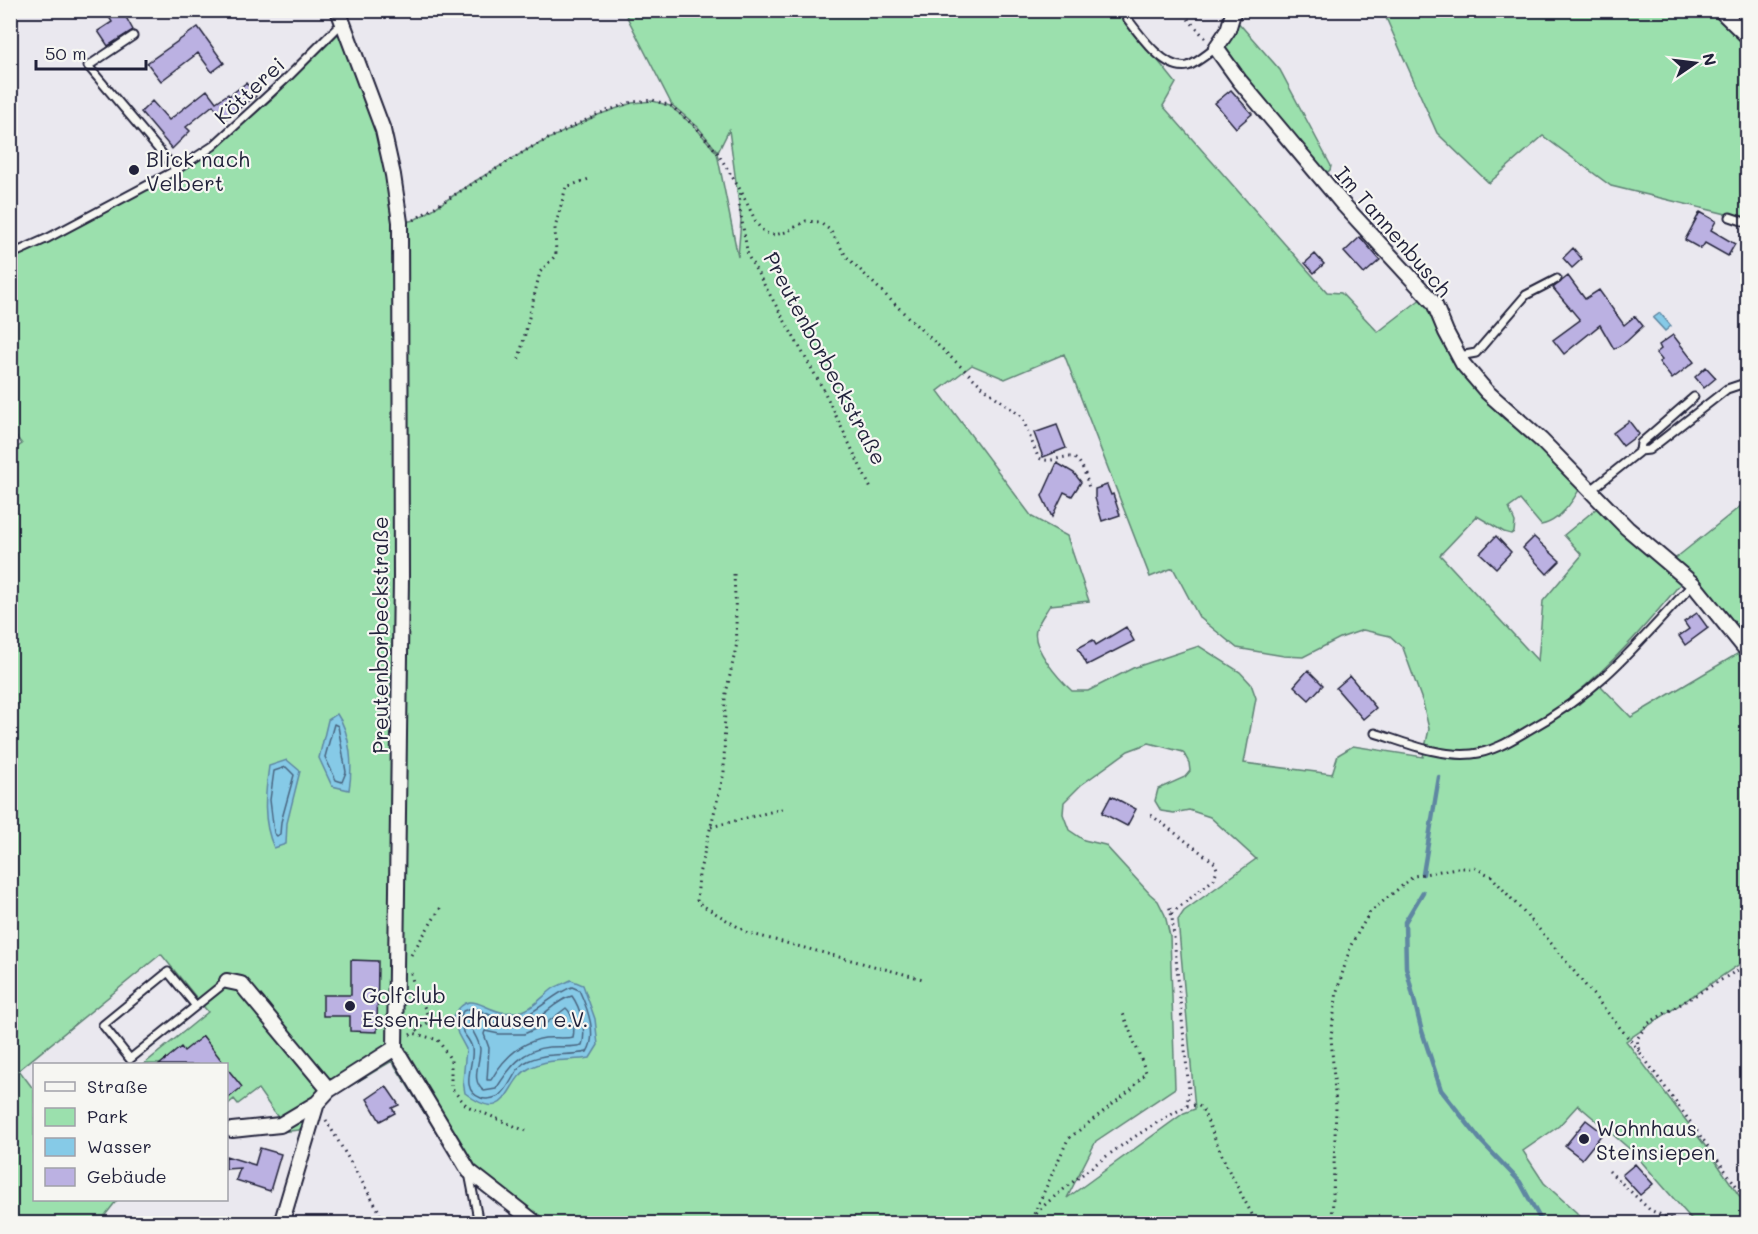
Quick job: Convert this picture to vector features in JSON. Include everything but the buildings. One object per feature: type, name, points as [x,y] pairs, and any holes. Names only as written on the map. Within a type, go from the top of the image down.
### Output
[{"type":"street","points":[[340,17],[352,10]]},
{"type":"street","points":[[1216,48],[1228,30],[1234,10]]},
{"type":"street","points":[[1720,10],[1748,37]]},
{"type":"street","name":"Preutenborbeckstraße","points":[[340,17],[383,130],[400,222],[401,588],[395,1048]]},
{"type":"street","name":"Im Tannenbusch","points":[[1216,48],[1239,80],[1342,203],[1434,303],[1463,364],[1487,392],[1541,440],[1627,528],[1693,584],[1742,633],[1748,652]]},
{"type":"street","points":[[227,981],[241,984],[329,1090]]},
{"type":"street","points":[[232,1130],[280,1125],[317,1103],[329,1090],[395,1048],[469,1171],[537,1224]]},
{"type":"street","points":[[281,1224],[317,1103]]},
{"type":"lane","points":[[1121,10],[1154,52],[1176,66],[1189,66],[1216,48]]},
{"type":"lane","name":"Kötterei","points":[[10,255],[48,238],[176,170],[213,146],[289,76],[340,17]]},
{"type":"lane","points":[[133,36],[88,66],[176,170]]},
{"type":"lane","points":[[1730,217],[1748,223]]},
{"type":"lane","points":[[1459,356],[1476,352],[1526,295],[1557,279]]},
{"type":"lane","points":[[1590,491],[1640,450],[1649,450],[1727,389],[1742,384],[1748,385]]},
{"type":"lane","points":[[1640,450],[1641,443],[1694,398]]},
{"type":"lane","points":[[1374,733],[1445,753],[1472,754],[1494,748],[1538,725],[1572,703],[1606,676],[1693,584]]},
{"type":"lane","points":[[196,1006],[168,972],[103,1025],[130,1059],[196,1006],[227,981]]},
{"type":"lane","points":[[469,1171],[479,1224]]},
{"type":"path","points":[[1180,10],[1198,32],[1216,48]]},
{"type":"path","name":"Preutenborbeckstraße","points":[[400,222],[427,213],[477,179],[530,148],[598,114],[632,102],[653,100],[671,105],[697,128],[717,152],[741,191],[739,204],[748,256],[822,387],[872,491]]},
{"type":"path","points":[[519,359],[540,272],[556,255],[555,228],[566,187],[589,179]]},
{"type":"path","points":[[741,191],[757,224],[765,233],[775,235],[786,232],[806,221],[819,222],[830,230],[846,256],[942,351],[985,389],[1022,417],[1038,458],[1047,461],[1063,457],[1075,458],[1081,464],[1089,488]]},
{"type":"path","points":[[734,574],[737,643],[725,698],[724,773],[699,874],[697,902],[748,933],[922,978]]},
{"type":"path","points":[[711,827],[782,808]]},
{"type":"path","points":[[1151,815],[1215,863],[1217,869],[1214,879],[1171,913]]},
{"type":"path","points":[[1332,1224],[1336,1108],[1331,1036],[1337,991],[1351,945],[1370,912],[1414,876],[1456,868],[1475,868],[1491,876],[1546,937],[1639,1051],[1748,1202]]},
{"type":"path","points":[[1169,905],[1189,1090],[1187,1106]]},
{"type":"path","points":[[409,958],[441,907]]},
{"type":"path","points":[[1639,1051],[1637,1039],[1647,1024],[1748,964]]},
{"type":"path","points":[[395,1048],[412,1032],[429,1022],[425,1004],[414,987],[410,968]]},
{"type":"path","points":[[1030,1224],[1068,1139],[1131,1090],[1146,1072],[1122,1011]]},
{"type":"path","points":[[412,1032],[438,1040],[451,1060],[451,1088],[467,1106],[526,1131]]},
{"type":"path","points":[[317,1103],[379,1211],[382,1224]]},
{"type":"path","points":[[1034,1216],[1106,1155],[1187,1106],[1197,1105],[1202,1108],[1227,1167],[1257,1224]]},
{"type":"path","points":[[1609,1171],[1650,1210],[1682,1224]]},
{"type":"green space","points":[[624,11],[1118,11],[1176,83],[1163,106],[1327,292],[1341,293],[1378,332],[1422,298],[1467,378],[1503,418],[1541,448],[1579,490],[1558,516],[1541,525],[1520,500],[1509,508],[1515,522],[1514,532],[1511,534],[1477,516],[1440,555],[1538,661],[1543,601],[1582,555],[1564,535],[1597,508],[1615,527],[1681,583],[1616,657],[1572,697],[1578,705],[1600,685],[1631,717],[1744,650],[1672,561],[1747,501],[1747,959],[1626,1041],[1703,1143],[1747,1207],[1747,1223],[1695,1223],[1632,1151],[1578,1105],[1559,1126],[1523,1151],[1544,1183],[1586,1223],[531,1223],[462,1173],[392,1061],[328,1099],[299,1130],[280,1132],[279,1119],[258,1089],[238,1104],[234,1099],[228,1104],[228,1063],[145,1063],[208,1012],[161,954],[19,1070],[33,1089],[33,1201],[116,1201],[99,1223],[11,1223],[10,452],[22,444],[11,430],[10,253],[108,210],[207,156],[273,98],[342,30],[382,131],[401,223],[414,220],[427,213],[530,148],[598,115],[632,103],[653,101],[670,106],[696,128],[717,153],[738,257],[741,220],[729,130],[718,152],[698,127],[672,105]],"holes":[[[1064,354],[1150,577],[1173,568],[1199,617],[1237,648],[1303,657],[1340,638],[1363,630],[1390,636],[1403,648],[1423,703],[1429,729],[1423,757],[1353,746],[1338,755],[1332,774],[1244,763],[1256,698],[1251,684],[1240,672],[1199,646],[1133,668],[1088,691],[1072,691],[1048,663],[1038,646],[1036,637],[1040,620],[1050,605],[1089,601],[1067,536],[1032,517],[938,391],[972,365],[1005,379]],[[1149,743],[1183,752],[1189,763],[1190,771],[1185,777],[1158,789],[1155,801],[1161,811],[1174,813],[1189,810],[1210,817],[1256,859],[1184,911],[1178,920],[1195,1109],[1184,1113],[1067,1198],[1096,1141],[1175,1088],[1170,936],[1165,915],[1158,901],[1105,845],[1084,840],[1069,830],[1063,814],[1064,802],[1081,785],[1128,751]]]},
{"type":"green space","points":[[1383,11],[1712,11],[1747,45],[1747,219],[1611,186],[1543,136],[1489,183],[1437,133]]},
{"type":"green space","points":[[1236,20],[1280,70],[1331,166],[1330,170],[1321,177],[1219,48]]},
{"type":"water","points":[[1660,313],[1671,326],[1665,331],[1653,318]]},
{"type":"water","points":[[337,714],[342,722],[350,751],[349,790],[332,786],[319,758],[328,720]]},
{"type":"water","points":[[287,760],[300,771],[287,823],[286,844],[274,848],[266,818],[269,766]]},
{"type":"water","points":[[571,980],[583,985],[595,1019],[598,1045],[590,1058],[552,1061],[530,1068],[522,1074],[498,1104],[490,1106],[465,1093],[463,1081],[466,1049],[458,1034],[453,1016],[459,1008],[475,1002],[503,1012],[526,1010],[554,988]]},
{"type":"waterway","points":[[1423,874],[1439,777]]},
{"type":"waterway","points":[[1423,892],[1405,922],[1406,967],[1421,1028],[1441,1090],[1482,1142],[1520,1182],[1543,1224]]},
{"type":"place","name":"Blick nach Velbert","points":[[134,170]]},
{"type":"place","name":"Golfclub Essen-Heidhausen e.V.","points":[[350,1006]]},
{"type":"place","name":"Wohnhaus Steinsiepen","points":[[1584,1139]]}]
